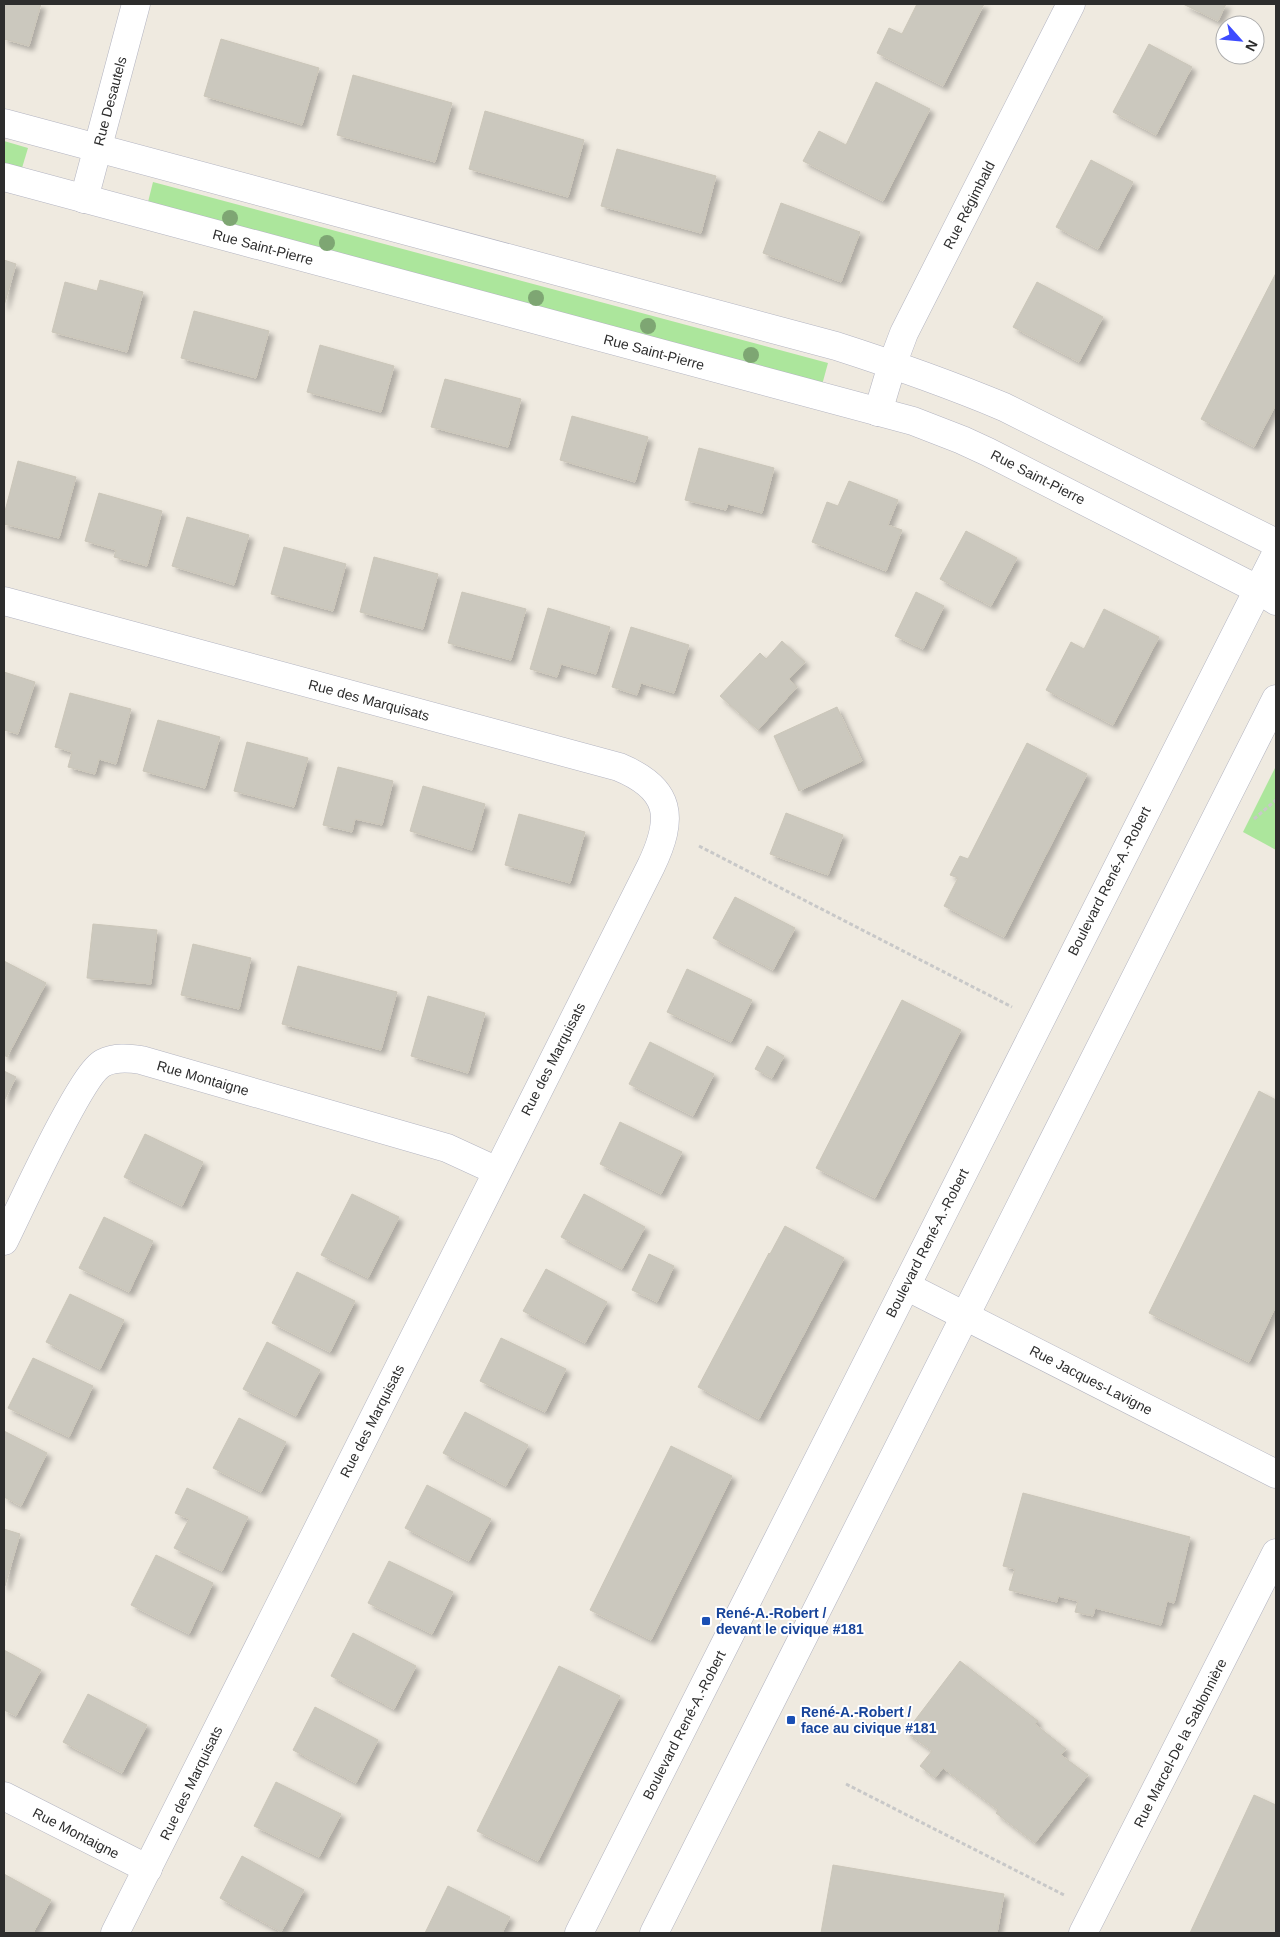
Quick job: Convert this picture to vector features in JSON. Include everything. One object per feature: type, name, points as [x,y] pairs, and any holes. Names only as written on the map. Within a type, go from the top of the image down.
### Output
[{"type":"street","name":"Rue Desautels","points":[[84,199],[136,4]]},
{"type":"street","name":"Rue Régimbald","points":[[878,412],[904,333],[1071,4]]},
{"type":"street","points":[[4,123],[826,344],[892,365],[967,391],[1012,411],[1276,543]]},
{"type":"street","name":"Rue Saint-Pierre","points":[[4,178],[920,424],[962,440],[1267,595]]},
{"type":"street","name":"Boulevard René-A.-Robert","points":[[579,1933],[906,1286],[1267,595],[1276,554]]},
{"type":"street","name":"Rue des Marquisats","points":[[4,602],[603,762],[634,773],[645,780],[655,789],[660,797],[665,815],[664,832],[660,848],[115,1933]]},
{"type":"street","points":[[654,1933],[1276,699]]},
{"type":"street","name":"Rue Montaigne","points":[[4,1241],[78,1095],[93,1072],[102,1063],[113,1059],[141,1060],[447,1148],[497,1171]]},
{"type":"street","name":"Rue Jacques-Lavigne","points":[[906,1286],[1276,1474]]},
{"type":"street","name":"Rue Marcel-De la Sablonnière","points":[[1089,1922],[1276,1553]]},
{"type":"street","name":"Rue Montaigne","points":[[4,1796],[148,1869]]},
{"type":"path","points":[[1252,820],[1276,800]]},
{"type":"path","points":[[699,846],[1015,1008]]},
{"type":"path","points":[[846,1784],[1089,1922]]},
{"type":"green space","points":[[4,141],[28,148],[22,168],[4,163]]},
{"type":"green space","points":[[153,182],[828,363],[822,385],[148,202]]},
{"type":"green space","points":[[1276,766],[1276,850],[1243,832]]},
{"type":"building","points":[[4,4],[41,4],[29,46],[4,39]]},
{"type":"building","points":[[917,4],[984,4],[943,86],[877,53],[889,28],[902,34]]},
{"type":"building","points":[[1183,4],[1226,4],[1221,15],[1215,15],[1215,20]]},
{"type":"building","points":[[221,39],[319,68],[302,125],[204,96]]},
{"type":"building","points":[[1149,44],[1192,67],[1156,135],[1113,112]]},
{"type":"building","points":[[353,75],[452,103],[435,162],[337,135]]},
{"type":"building","points":[[876,82],[930,109],[883,201],[803,161],[819,131],[846,145]]},
{"type":"building","points":[[485,111],[584,140],[568,197],[469,169]]},
{"type":"building","points":[[617,149],[716,176],[701,233],[601,206]]},
{"type":"building","points":[[1091,160],[1133,182],[1098,249],[1056,227]]},
{"type":"building","points":[[781,203],[860,232],[841,282],[763,253]]},
{"type":"building","points":[[4,260],[16,264],[4,306]]},
{"type":"building","points":[[1276,273],[1276,404],[1254,447],[1201,419]]},
{"type":"building","points":[[100,280],[143,292],[127,352],[52,332],[65,282],[97,291]]},
{"type":"building","points":[[1037,282],[1103,317],[1079,362],[1013,327]]},
{"type":"building","points":[[194,311],[269,331],[256,378],[181,358]]},
{"type":"building","points":[[320,345],[394,366],[381,412],[307,392]]},
{"type":"building","points":[[445,379],[521,399],[508,447],[431,427]]},
{"type":"building","points":[[572,416],[648,437],[635,482],[560,460]]},
{"type":"building","points":[[699,448],[774,468],[762,513],[728,504],[726,510],[685,500]]},
{"type":"building","points":[[18,461],[76,477],[59,538],[4,524],[4,515]]},
{"type":"building","points":[[849,481],[898,500],[888,525],[902,530],[886,571],[812,542],[827,502],[838,506]]},
{"type":"building","points":[[99,493],[162,511],[147,566],[114,557],[116,550],[85,541]]},
{"type":"building","points":[[187,517],[249,535],[234,585],[172,566]]},
{"type":"building","points":[[966,531],[1017,558],[991,606],[940,579]]},
{"type":"building","points":[[284,547],[346,564],[333,611],[271,594]]},
{"type":"building","points":[[374,557],[438,574],[423,629],[360,612]]},
{"type":"building","points":[[462,592],[526,609],[511,660],[448,643]]},
{"type":"building","points":[[916,592],[944,606],[923,649],[895,636]]},
{"type":"building","points":[[548,608],[610,627],[596,674],[561,664],[557,677],[530,669]]},
{"type":"building","points":[[1104,609],[1159,637],[1113,725],[1046,690],[1071,642],[1084,649]]},
{"type":"building","points":[[631,627],[689,645],[674,693],[641,683],[637,695],[612,687]]},
{"type":"building","points":[[782,641],[805,662],[789,679],[797,687],[758,730],[720,696],[760,653],[766,659]]},
{"type":"building","points":[[4,672],[35,682],[18,734],[4,730]]},
{"type":"building","points":[[70,693],[131,709],[116,764],[99,759],[95,774],[68,767],[72,752],[55,747]]},
{"type":"building","points":[[837,707],[862,761],[799,791],[774,736]]},
{"type":"building","points":[[158,720],[220,737],[205,788],[143,771]]},
{"type":"building","points":[[247,742],[308,758],[294,807],[234,791]]},
{"type":"building","points":[[1027,743],[1087,774],[1004,937],[944,906],[958,878],[950,875],[960,856],[968,859]]},
{"type":"building","points":[[338,767],[393,781],[382,825],[355,819],[352,832],[323,825]]},
{"type":"building","points":[[423,786],[485,804],[472,850],[410,831]]},
{"type":"building","points":[[786,813],[843,835],[828,875],[770,854]]},
{"type":"building","points":[[519,814],[585,832],[570,883],[505,865]]},
{"type":"building","points":[[735,897],[795,928],[773,970],[713,938]]},
{"type":"building","points":[[93,924],[157,930],[151,984],[87,978]]},
{"type":"building","points":[[193,944],[251,958],[239,1009],[181,995]]},
{"type":"building","points":[[4,961],[46,983],[7,1057],[4,1055]]},
{"type":"building","points":[[298,966],[397,992],[381,1050],[282,1024]]},
{"type":"building","points":[[687,969],[752,1000],[731,1042],[667,1012]]},
{"type":"building","points":[[428,996],[485,1013],[468,1073],[411,1056]]},
{"type":"building","points":[[902,1000],[961,1030],[875,1198],[816,1168]]},
{"type":"building","points":[[650,1042],[714,1074],[693,1116],[629,1084]]},
{"type":"building","points":[[767,1046],[784,1056],[772,1078],[755,1069]]},
{"type":"building","points":[[4,1071],[16,1077],[4,1101]]},
{"type":"building","points":[[1259,1091],[1276,1100],[1276,1306],[1249,1362],[1149,1313]]},
{"type":"building","points":[[620,1122],[682,1152],[661,1194],[600,1164]]},
{"type":"building","points":[[145,1134],[203,1162],[182,1206],[124,1177]]},
{"type":"building","points":[[352,1194],[399,1217],[368,1278],[321,1255]]},
{"type":"building","points":[[584,1194],[645,1227],[622,1269],[561,1237]]},
{"type":"building","points":[[104,1217],[153,1241],[129,1292],[79,1268]]},
{"type":"building","points":[[785,1226],[844,1258],[759,1419],[698,1387]]},
{"type":"building","points":[[649,1254],[674,1266],[657,1302],[632,1290]]},
{"type":"building","points":[[546,1269],[607,1302],[585,1343],[523,1311]]},
{"type":"building","points":[[297,1272],[355,1301],[330,1352],[272,1323]]},
{"type":"building","points":[[70,1294],[124,1320],[100,1369],[46,1342]]},
{"type":"building","points":[[501,1338],[566,1369],[545,1412],[480,1381]]},
{"type":"building","points":[[267,1342],[320,1370],[296,1416],[243,1389]]},
{"type":"building","points":[[33,1358],[93,1386],[69,1437],[8,1408]]},
{"type":"building","points":[[465,1412],[528,1445],[506,1486],[443,1453]]},
{"type":"building","points":[[239,1418],[286,1442],[261,1492],[213,1468]]},
{"type":"building","points":[[4,1431],[47,1453],[21,1506],[4,1497]]},
{"type":"building","points":[[671,1446],[732,1476],[651,1640],[590,1610]]},
{"type":"building","points":[[427,1485],[491,1519],[469,1561],[405,1528]]},
{"type":"building","points":[[187,1488],[248,1517],[222,1571],[174,1548],[189,1519],[175,1513]]},
{"type":"building","points":[[1023,1493],[1190,1537],[1174,1603],[1167,1601],[1161,1625],[1095,1608],[1093,1616],[1075,1612],[1078,1601],[1058,1596],[1057,1602],[1009,1590],[1015,1569],[1003,1566]]},
{"type":"building","points":[[4,1529],[20,1534],[5,1586],[4,1586]]},
{"type":"building","points":[[156,1555],[213,1583],[189,1634],[131,1605]]},
{"type":"building","points":[[389,1561],[453,1592],[432,1634],[368,1603]]},
{"type":"building","points":[[353,1633],[416,1666],[394,1709],[331,1676]]},
{"type":"building","points":[[4,1650],[41,1670],[16,1716],[4,1710]]},
{"type":"building","points":[[960,1661],[1038,1721],[1035,1724],[1066,1749],[1061,1755],[1088,1775],[1035,1843],[996,1813],[998,1810],[943,1768],[935,1778],[920,1766],[932,1751],[906,1732]]},
{"type":"building","points":[[559,1666],[620,1696],[538,1861],[477,1831]]},
{"type":"building","points":[[88,1694],[147,1725],[122,1773],[63,1742]]},
{"type":"building","points":[[315,1707],[378,1740],[356,1783],[293,1750]]},
{"type":"building","points":[[276,1782],[341,1814],[319,1857],[254,1826]]},
{"type":"building","points":[[1254,1795],[1276,1805],[1276,1933],[1190,1933]]},
{"type":"building","points":[[242,1856],[304,1890],[281,1932],[220,1898]]},
{"type":"building","points":[[833,1865],[1004,1894],[997,1933],[821,1933]]},
{"type":"building","points":[[4,1874],[51,1900],[33,1933],[4,1933]]},
{"type":"building","points":[[448,1886],[510,1917],[502,1933],[425,1933]]},
{"type":"place","name":"René-A.-Robert / devant le civique #181","points":[[706,1621]]},
{"type":"place","name":"René-A.-Robert / face au civique #181","points":[[791,1720]]}]
